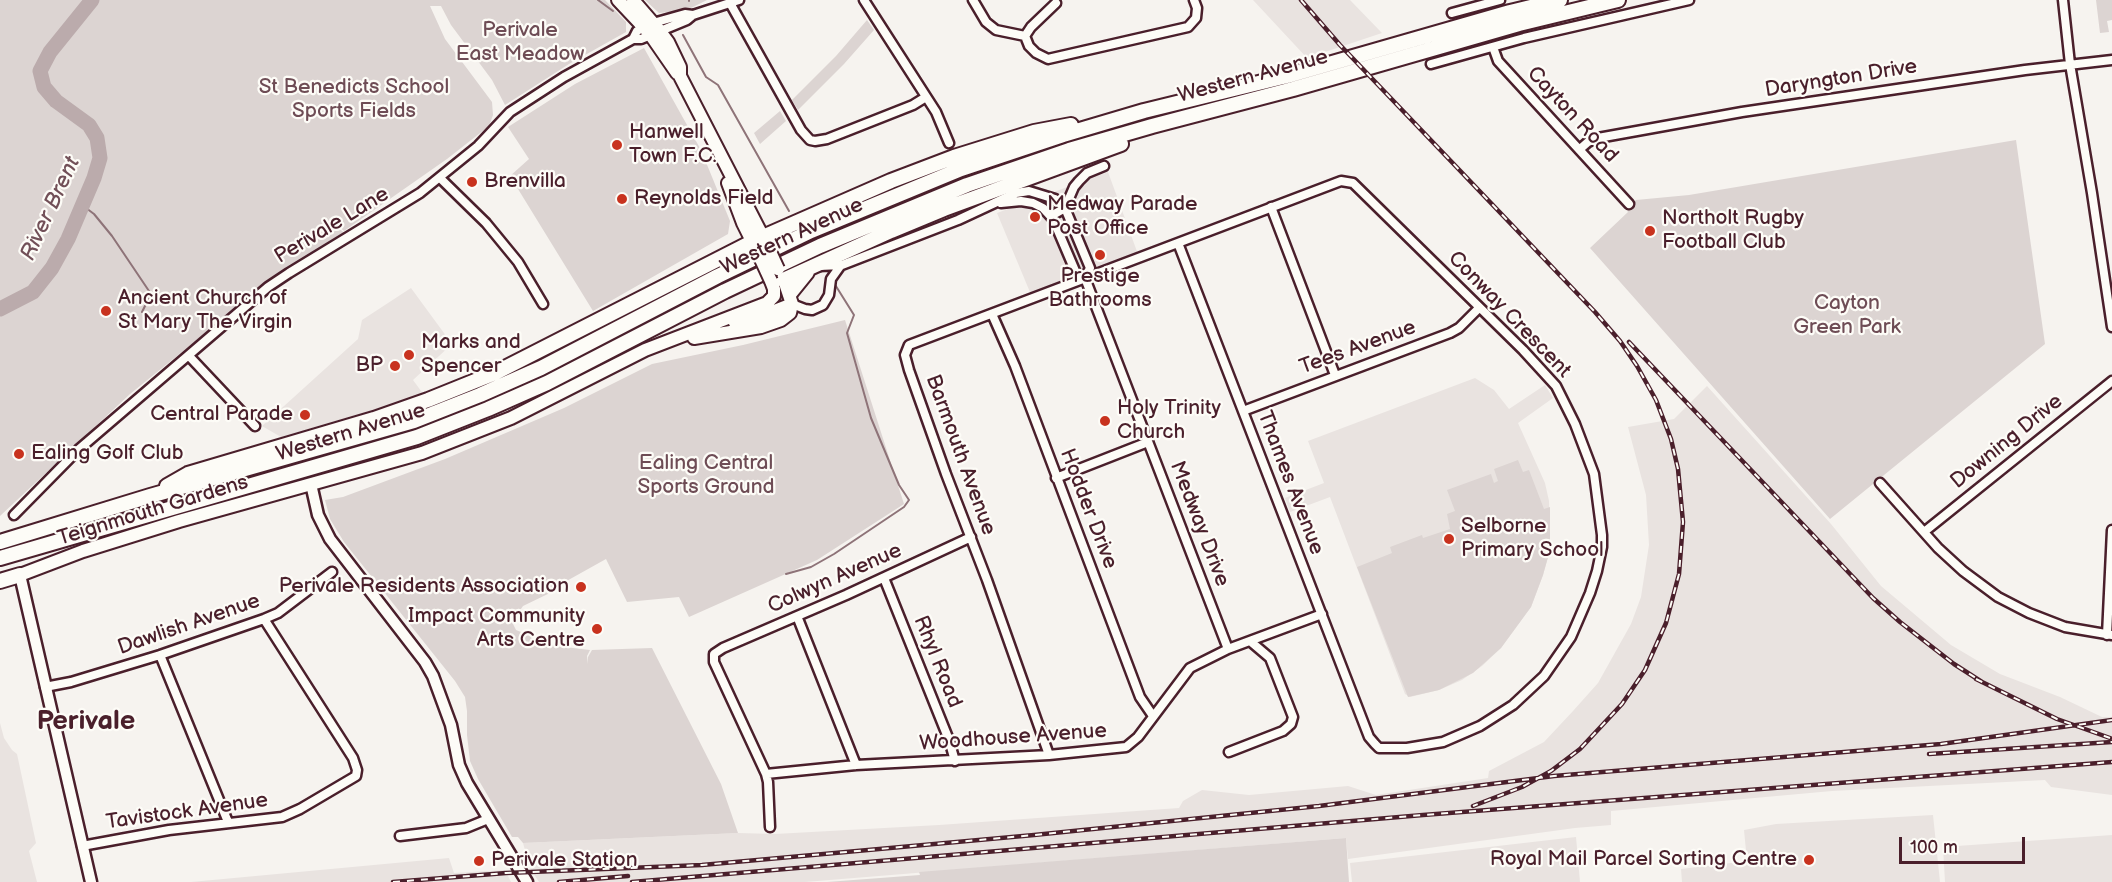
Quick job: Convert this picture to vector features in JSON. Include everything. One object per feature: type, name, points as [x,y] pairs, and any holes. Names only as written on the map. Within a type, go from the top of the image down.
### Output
[{"type":"highway","name":"Western Avenue","points":[[0,542],[150,496],[414,422],[541,368],[718,276],[812,231],[961,169],[1144,111],[1287,76],[1510,12],[1560,0]]},
{"type":"highway","name":"Western Avenue","points":[[0,558],[417,437],[547,383],[725,291],[820,246],[967,185],[1069,150],[1152,126],[1293,89],[1519,24],[1618,0]]},
{"type":"highway","points":[[150,496],[188,474],[384,416],[495,373],[759,242],[891,181],[974,150],[1034,132],[1144,111]]},
{"type":"highway","points":[[777,280],[811,268],[912,222],[1119,145],[1152,126]]},
{"type":"highway","points":[[791,299],[811,268]]},
{"type":"highway","points":[[0,581],[20,575]]},
{"type":"main road","points":[[618,0],[652,28]]},
{"type":"main road","points":[[633,0],[680,67],[680,76],[777,280],[791,299],[787,316],[772,324],[666,343]]},
{"type":"main road","points":[[666,343],[767,303],[774,296],[777,280]]},
{"type":"main road","points":[[698,330],[754,318],[791,299]]},
{"type":"main road","name":"Teignmouth Gardens","points":[[20,575],[83,551],[179,521],[422,453],[511,418],[645,350],[666,343]]},
{"type":"street","points":[[652,28],[685,14],[693,15],[739,0]]},
{"type":"street","points":[[864,0],[936,112],[949,143]]},
{"type":"street","points":[[973,0],[986,22],[996,30],[1025,36]]},
{"type":"street","points":[[1025,36],[1029,46],[1042,57],[1065,56],[1188,27],[1196,18],[1197,8],[1194,0]]},
{"type":"street","points":[[1452,13],[1500,0]]},
{"type":"street","points":[[1431,64],[1689,0]]},
{"type":"street","points":[[2063,0],[2070,64],[2112,327]]},
{"type":"street","points":[[730,3],[801,130],[810,140],[827,139],[913,105],[926,97]]},
{"type":"street","points":[[1025,36],[1056,3]]},
{"type":"street","name":"Perivale Lane","points":[[14,515],[78,450],[268,287],[315,256],[400,207],[478,146],[510,112],[564,77],[633,39],[637,31],[652,28]]},
{"type":"street","name":"Cayton Road","points":[[1493,47],[1498,61],[1629,204]]},
{"type":"street","name":"Daryngton Drive","points":[[1580,150],[1588,142],[1598,138],[1743,112],[2070,64],[2112,60]]},
{"type":"street","points":[[1052,216],[1065,208],[1074,187],[1087,173],[1104,166]]},
{"type":"street","points":[[440,178],[486,223],[518,262],[543,304]]},
{"type":"street","name":"Conway Crescent","points":[[1085,278],[1341,181],[1353,183],[1523,350],[1556,386],[1588,454],[1599,501],[1602,547],[1597,571],[1580,619],[1557,659],[1530,690],[1504,711],[1455,737],[1427,746],[1379,747],[1369,737]]},
{"type":"street","points":[[811,268],[842,265],[995,204],[1016,193],[1029,191],[1055,199],[1065,208],[1090,268],[1085,278],[1079,277],[1076,273],[1052,216],[1043,208],[1021,201],[995,204]]},
{"type":"street","points":[[1271,207],[1335,375]]},
{"type":"street","name":"Thames Avenue","points":[[1178,243],[1369,737]]},
{"type":"street","points":[[791,299],[812,310],[823,305],[829,295],[831,279],[842,265]]},
{"type":"street","name":"Barmouth Avenue","points":[[1049,755],[905,355],[909,345],[1085,278]]},
{"type":"street","name":"Medway Drive","points":[[1085,278],[1228,649]]},
{"type":"street","name":"Tees Avenue","points":[[1243,411],[1449,333],[1458,328],[1479,308]]},
{"type":"street","name":"Hodder Drive","points":[[992,314],[1015,366],[1140,698],[1152,716]]},
{"type":"street","points":[[189,356],[255,426]]},
{"type":"street","name":"Downing Drive","points":[[1924,532],[2112,381]]},
{"type":"street","points":[[1056,477],[1148,442]]},
{"type":"street","points":[[1880,483],[1963,572],[1998,597],[2047,621],[2065,627],[2110,635],[2112,530]]},
{"type":"street","points":[[310,484],[318,515],[330,539],[425,662],[433,676],[451,725],[459,765],[467,783],[527,882]]},
{"type":"street","name":"Colwyn Avenue","points":[[766,774],[714,662],[714,654],[971,537]]},
{"type":"street","name":"Dawlish Avenue","points":[[45,687],[71,682],[160,655],[264,619],[278,613],[332,572]]},
{"type":"street","points":[[20,575],[90,882]]},
{"type":"street","name":"Rhyl Road","points":[[884,578],[955,760]]},
{"type":"street","name":"Woodhouse Avenue","points":[[766,774],[856,765],[1049,755],[1125,747],[1138,736],[1190,668],[1228,649],[1322,614]]},
{"type":"street","points":[[797,616],[856,765]]},
{"type":"street","name":"Tavistock Avenue","points":[[82,846],[169,830],[282,817],[356,776],[357,770],[352,758],[264,619]]},
{"type":"street","points":[[1229,752],[1283,731],[1292,724],[1293,717],[1270,658],[1250,641]]},
{"type":"street","points":[[160,655],[228,822]]},
{"type":"street","points":[[766,774],[770,827]]},
{"type":"street","points":[[400,836],[466,828],[488,819]]},
{"type":"shaded area","points":[[1253,0],[1350,0],[1382,33],[1307,58]]},
{"type":"shaded area","points":[[1108,172],[1139,257],[1032,297],[997,213]]},
{"type":"shaded area","points":[[411,288],[452,344],[413,380],[424,395],[281,437],[262,426],[358,339],[362,320]]},
{"type":"shaded area","name":"Selborne Primary School","points":[[1475,378],[1494,390],[1509,409],[1545,385],[1553,398],[1518,423],[1545,483],[1549,501],[1550,550],[1531,607],[1501,648],[1482,666],[1462,680],[1439,690],[1410,697],[1405,694],[1330,497],[1290,512],[1285,498],[1324,483],[1308,441]]},
{"type":"shaded area","points":[[1707,386],[1831,524],[1881,586],[1951,645],[2000,674],[2060,697],[2102,717],[2112,717],[2112,795],[2051,787],[2045,780],[1832,791],[1611,811],[1611,825],[1348,859],[1346,838],[805,882],[539,882],[530,868],[523,843],[738,833],[775,834],[939,825],[1179,808],[1183,801],[1202,790],[1249,795],[1348,786],[1376,795],[1488,778],[1489,771],[1544,742],[1573,711],[1598,683],[1631,624],[1641,597],[1649,545],[1646,495],[1628,427],[1674,419]]},
{"type":"shaded area","points":[[0,723],[4,738],[17,754],[36,843],[29,851],[37,882],[0,882]]},
{"type":"shaded area","points":[[1933,815],[1940,882],[1682,882],[1681,869],[1747,861],[1744,830],[1776,824]]},
{"type":"shaded area","points":[[2112,835],[2112,882],[1945,882],[1943,847]]},
{"type":"shaded area","points":[[1576,837],[1580,882],[1352,882],[1350,863]]},
{"type":"shaded area","points":[[449,858],[454,873],[505,870],[511,882],[191,882]]},
{"type":"green space","points":[[0,0],[605,0],[626,22],[626,32],[569,64],[505,105],[492,80],[451,25],[441,6],[430,6],[445,39],[492,102],[493,115],[489,126],[447,159],[344,231],[327,216],[345,234],[240,305],[130,394],[0,516]]},
{"type":"green space","points":[[645,0],[707,0],[687,10],[659,13]]},
{"type":"green space","points":[[2096,0],[2112,0],[2112,20],[2107,21],[2109,32],[2100,33]]},
{"type":"green space","points":[[867,20],[874,30],[798,110],[792,100],[836,56]]},
{"type":"green space","points":[[1500,37],[1501,41],[1436,59],[1432,55]]},
{"type":"green space","name":"Reynolds Field","points":[[644,48],[701,150],[730,221],[728,234],[593,311],[510,176],[529,159],[508,127],[575,84]]},
{"type":"green space","points":[[780,111],[786,121],[760,144],[754,133]]},
{"type":"green space","name":"Cayton Green Park","points":[[2016,140],[2045,344],[1830,519],[1590,248],[1628,212],[1626,209],[1636,200],[1689,195]]},
{"type":"green space","name":"Ealing Central Sports Ground","points":[[845,320],[904,504],[817,560],[689,617],[679,597],[627,602],[606,559],[563,583],[554,591],[523,606],[512,622],[516,630],[556,646],[590,650],[587,656],[588,664],[588,657],[592,650],[652,648],[721,784],[738,833],[523,843],[518,837],[512,837],[470,761],[465,697],[455,681],[344,542],[330,519],[325,500],[343,497],[445,459],[564,408],[652,364]]},
{"type":"green space","points":[[1518,460],[1523,472],[1529,470],[1544,509],[1550,507],[1550,550],[1531,607],[1501,648],[1473,673],[1439,690],[1408,697],[1357,567],[1392,553],[1390,547],[1422,535],[1423,538],[1450,529],[1447,514],[1455,511],[1447,490],[1491,474],[1494,483],[1498,481],[1494,469]]},
{"type":"green space","points":[[1346,838],[1349,882],[827,882],[920,875],[919,872]]},
{"type":"waterway","name":"River Brent","points":[[0,309],[33,292],[52,268],[68,239],[100,158],[97,138],[89,125],[56,101],[44,87],[40,71],[50,52],[92,0]]},
{"type":"waterway","points":[[598,0],[613,11]]},
{"type":"waterway","points":[[683,35],[706,77],[718,85],[789,211]]},
{"type":"waterway","points":[[82,205],[94,214],[112,236],[151,294],[142,312]]},
{"type":"waterway","points":[[786,574],[811,567],[834,554],[904,507],[909,500],[899,485],[871,418],[847,333],[854,315],[834,283]]},
{"type":"railway","points":[[1301,0],[1340,45],[1620,341],[1656,400],[1671,439],[1678,469],[1683,522],[1679,574],[1666,623],[1645,670],[1622,704],[1580,749],[1551,771],[1522,787],[1473,806]]},
{"type":"railway","points":[[1629,342],[1873,598],[1954,664],[1982,682]]},
{"type":"railway","points":[[1976,679],[2057,719],[2110,738]]},
{"type":"railway","points":[[393,882],[506,873],[702,865],[1034,835],[1319,806],[1554,776],[1941,744],[2112,720]]},
{"type":"railway","points":[[1929,754],[2112,742]]},
{"type":"railway","points":[[632,882],[1423,815],[2112,762]]},
{"type":"railway","points":[[559,882],[628,876]]},
{"type":"place","name":"Hanwell Town F.C.","points":[[617,145]]},
{"type":"place","name":"Brenvilla","points":[[472,182]]},
{"type":"place","name":"Reynolds Field","points":[[622,199]]},
{"type":"place","name":"Medway Parade Post Office","points":[[1035,217]]},
{"type":"place","name":"Northolt Rugby Football Club","points":[[1650,231]]},
{"type":"place","name":"Prestige Bathrooms","points":[[1100,255]]},
{"type":"place","name":"Ancient Church of St Mary The Virgin","points":[[106,311]]},
{"type":"place","name":"Marks and Spencer","points":[[409,355]]},
{"type":"place","name":"BP","points":[[395,366]]},
{"type":"place","name":"Central Parade","points":[[305,415]]},
{"type":"place","name":"Holy Trinity Church","points":[[1105,421]]},
{"type":"place","name":"Ealing Golf Club","points":[[19,454]]},
{"type":"place","name":"Selborne Primary School","points":[[1449,539]]},
{"type":"place","name":"Perivale Residents Association","points":[[581,587]]},
{"type":"place","name":"Impact Community Arts Centre","points":[[597,629]]},
{"type":"place","name":"Royal Mail Parcel Sorting Centre","points":[[1809,860]]},
{"type":"place","name":"Perivale Station","points":[[479,861]]},
{"type":"district","name":"Perivale","points":[[86,722]]},
{"type":"park label","name":"Perivale East Meadow","points":[[520,43]]},
{"type":"park label","name":"St Benedicts School Sports Fields","points":[[354,100]]}]
